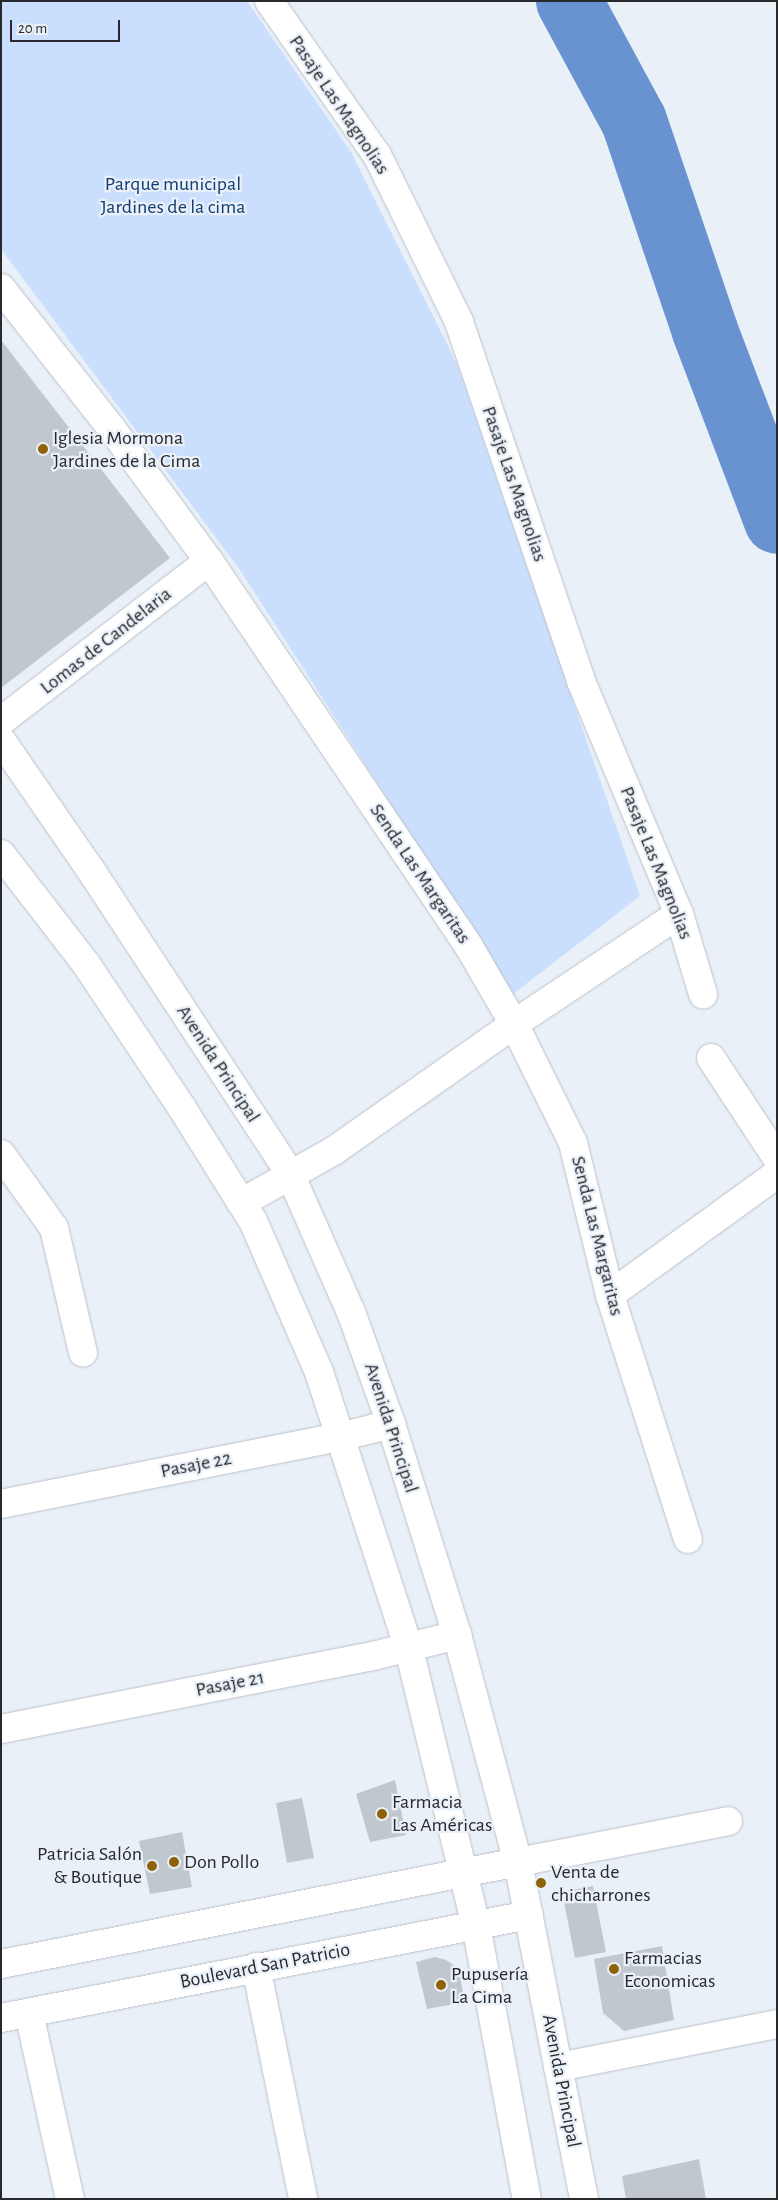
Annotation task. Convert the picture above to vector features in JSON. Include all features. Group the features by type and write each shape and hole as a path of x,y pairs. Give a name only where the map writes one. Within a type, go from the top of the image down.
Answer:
{"street":[{"name":"Pasaje Las Magnolias","path":"270,1 377,155 459,322 581,681 679,914 703,994"},
{"name":"Senda Las Margaritas","path":"1,288 112,429 209,561 468,945 514,1024 573,1143 610,1295 688,1538"},
{"name":"Lomas de Candelaria","path":"1,721 209,561"},
{"name":"Avenida Principal","path":"1,740 92,872 290,1174 351,1312 391,1424 457,1635 518,1862 584,2199"},
{"path":"1,854 86,964 182,1108 253,1221 319,1372 409,1649 476,1925 527,2199"},
{"path":"241,1203 335,1150 514,1024 679,914"},
{"path":"711,1058 777,1158"},
{"path":"1,1154 54,1228 83,1353"},
{"path":"610,1295 777,1174"},
{"name":"Pasaje 22","path":"1,1504 340,1437 391,1424"},
{"name":"Pasaje 21","path":"1,1729 409,1649 457,1635"},
{"path":"1,1964 728,1821"},
{"name":"Boulevard San Patricio","path":"1,2018 529,1915"},
{"path":"256,1967 303,2199"},
{"path":"29,2013 70,2199"},
{"path":"558,2067 777,2024"}],"green space":[{"name":"Parque municipal Jardines de la cima","path":"1,1 247,1 351,152 457,364 640,896 513,994 240,570 1,249"}],"building":[{"name":"Iglesia Mormona Jardines de la Cima","path":"1,340 170,558 1,688"},
{"name":"Farmacia Las Américas","path":"395,1780 406,1835 370,1842 356,1794"},
{"path":"302,1798 314,1858 287,1863 276,1803"},
{"name":"Don Pollo","path":"182,1832 192,1887 150,1894 139,1841"},
{"path":"593,1886 606,1952 575,1958 562,1892"},
{"path":"662,1946 674,2020 624,2031 603,2013 594,1959"},
{"name":"Pupusería La Cima","path":"435,1957 446,1960 458,1968 465,2002 427,2009 416,1962"},
{"path":"699,2159 706,2199 626,2199 622,2176"}],"waterway":[{"path":"569,1 634,121 705,331 777,521"}],"place":[{"name":"Iglesia Mormona Jardines de la Cima","path":"43,449"},
{"name":"Farmacia Las Américas","path":"382,1814"},
{"name":"Don Pollo","path":"174,1862"},
{"name":"Patricia Salón & Boutique","path":"152,1866"},
{"name":"Venta de chicharrones","path":"541,1883"},
{"name":"Farmacias Economicas","path":"614,1969"},
{"name":"Pupusería La Cima","path":"441,1985"}]}
